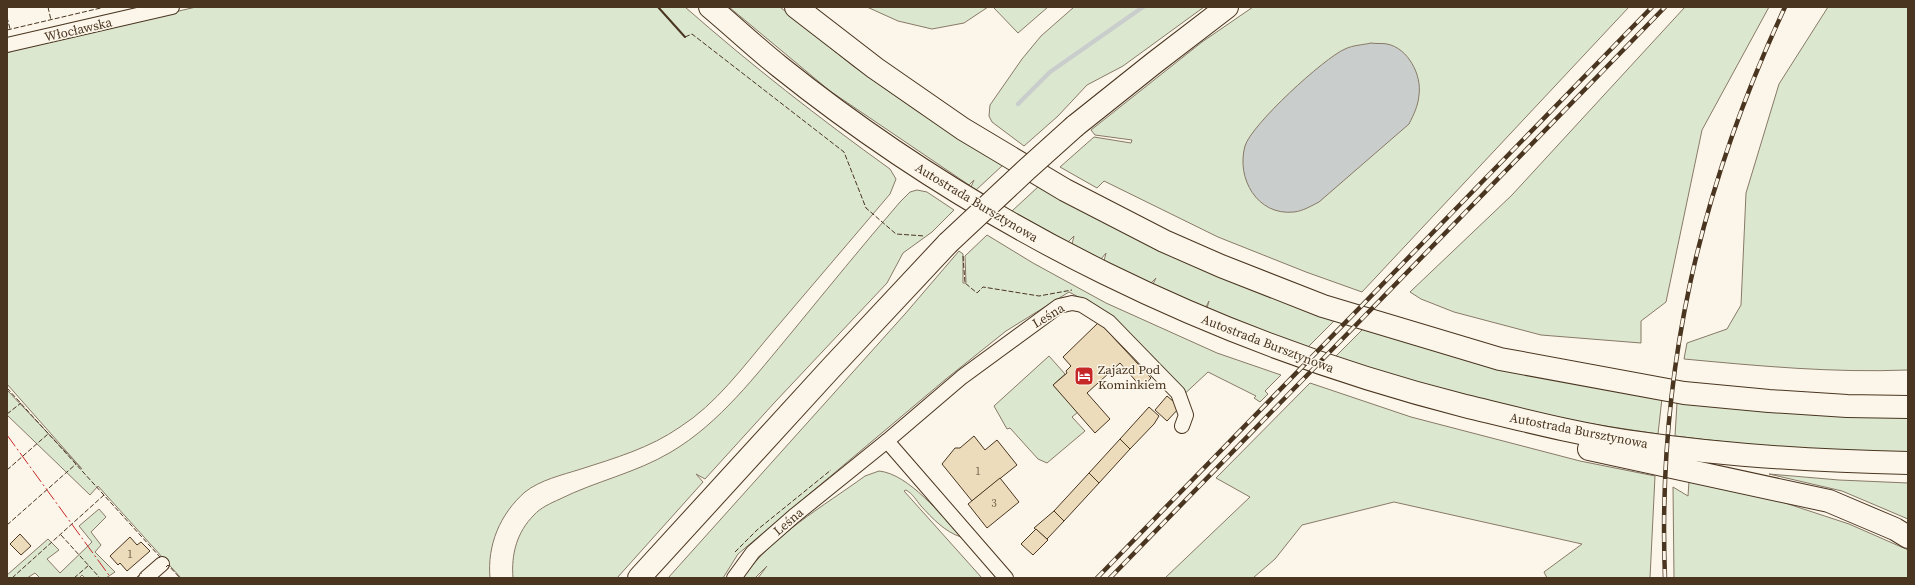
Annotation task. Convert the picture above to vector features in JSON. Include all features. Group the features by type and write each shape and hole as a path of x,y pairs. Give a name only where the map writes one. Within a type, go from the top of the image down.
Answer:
{"main road":[{"name":"Autostrada Bursztynowa","path":"710,7 780,67 904,157 1010,223 1090,266 1196,316 1292,354 1349,374 1504,416 1570,431 1637,443 1737,455 1843,462 1908,463"},
{"path":"796,7 875,68 963,129 1065,190 1164,241 1220,266 1323,306 1500,359 1684,393 1769,401 1847,406 1908,407"},
{"path":"639,578 831,368 948,243 1075,126 1154,62 1227,7"},
{"path":"1504,416 1566,443 1830,501 1908,536"}],"street":[{"name":"Włocławska","path":"7,45 172,7"},
{"name":"Leśna","path":"734,578 747,559 761,544 887,441 962,376 1059,306 1072,302 1093,311 1109,322 1161,376 1170,383 1178,393 1186,415 1182,426"},
{"path":"887,441 1006,578"},
{"path":"146,578 162,564"}],"green space":[{"path":"196,7 685,7 786,91 890,169 896,179 890,194 739,372 717,396 693,418 669,434 644,447 552,478 537,484 525,492 509,510 497,531 491,554 490,578 181,578 98,486 90,495 7,415 7,390 82,469 7,384 7,53 20,48"},
{"path":"729,7 780,7 853,66 917,111 1003,165 976,190 971,187 974,180 969,185 830,91"},
{"path":"867,7 988,7 964,23 932,29 898,21"},
{"path":"993,7 1048,7 1018,33"},
{"path":"1074,7 1204,7 1123,66 1087,85 1058,116 1024,146 992,122 989,116 990,105 1022,59 1041,36"},
{"path":"1253,7 1629,7 1362,292 1306,272 1218,237 1104,181 1097,188 1060,167 1094,137 1131,143 1132,140 1095,135 1091,130 1202,42"},
{"path":"1685,7 1769,7 1702,130 1666,302 1641,321 1641,343 1541,335 1454,312 1421,299 1410,292 1512,195"},
{"path":"1828,7 1908,7 1908,370 1824,370 1684,359 1687,343 1727,329 1741,305 1746,193 1779,84"},
{"path":"1039,186 1336,319 1307,348 1207,308 1209,301 1205,307 1153,284 1156,278 1151,283 1104,261 1106,253 1101,259 1072,244 1074,236 1068,242 1012,211"},
{"path":"917,190 927,192 954,210 932,232 903,253 887,283 705,479 696,474 703,482 617,578 513,578 513,560 516,544 523,529 536,512 549,504 574,493 644,466 658,459 689,440 706,427 751,381 900,202 910,192"},
{"path":"987,235 1033,263 1106,303 1217,353 1281,375 1265,391 1268,394 1260,402 1254,398 1256,396 1208,372 1178,400 1098,317 1101,309 1069,292 1006,331 946,379 738,554 723,578 668,578 905,314 959,251 963,254 963,283 966,283 965,256"},
{"path":"1363,329 1446,354 1662,398 1658,434 1586,423 1468,398 1333,359"},
{"path":"1049,356 1065,374 1053,385 1078,412 1072,417 1085,431 1047,463 1038,459 1010,428 1007,429 994,406"},
{"path":"1310,383 1411,417 1580,461 1655,476 1650,578 1547,578 1544,572 1582,544 1394,502 1302,525 1275,559 1253,578 1165,578 1250,497 1216,478"},
{"path":"1677,403 1908,417 1908,453 1792,448 1675,436"},
{"path":"879,471 890,474 902,480 924,497 935,508 961,537 955,535 939,524 925,511 911,493 906,490 904,491 982,578 758,578 767,566 755,578 743,578 769,548 800,522 865,476"},
{"path":"1769,474 1839,480 1908,483 1908,519 1842,491"},
{"path":"1689,481 1773,499 1849,524 1906,549 1908,550 1908,578 1674,578 1673,487 1688,496"},
{"path":"99,509 106,517 91,532 101,545 95,552 115,572 106,578 85,578 82,575 79,578 40,578 35,573 27,578 7,578 7,575 48,539 59,550 47,559 60,573 92,542 79,526"}],"shaded area":[{"path":"1371,43 1385,44 1395,47 1407,57 1416,71 1419,95 1417,106 1409,124 1319,202 1294,212 1281,212 1269,208 1252,192 1247,182 1243,158 1245,146 1250,136 1260,123 1289,93 1321,65 1345,49"}],"building":[{"name":"Zajazd Pod Kominkiem","path":"1099,322 1151,378 1142,388 1120,363 1087,393 1110,419 1095,433 1053,385 1067,373 1066,371 1071,366 1063,357"},
{"path":"1167,396 1180,407 1167,421 1155,410"},
{"path":"1149,407 1159,416 1154,424 1130,449 1120,439"},
{"path":"974,436 985,450 997,440 1017,465 972,501 942,464 955,448 960,448"},
{"path":"1120,439 1130,449 1099,483 1089,473"},
{"path":"1089,473 1099,483 1064,521 1054,511"},
{"path":"1000,478 1019,502 987,528 968,504"},
{"path":"1054,511 1064,521 1047,539 1034,528"},
{"path":"1036,529 1048,540 1033,555 1021,544"},
{"path":"20,534 31,546 21,555 10,544"},
{"path":"130,537 137,545 141,542 150,551 127,571 120,563 118,565 110,556"}],"waterway":[{"path":"1018,104 1050,72 1143,7"}],"railway":[{"path":"1097,578 1652,7"},
{"path":"1110,578 1665,7"},
{"path":"1665,578 1664,502 1668,429 1677,356 1690,285 1707,215 1729,145 1755,76 1785,7"}],"fence":[{"path":"48,7 51,20"},
{"path":"7,30 105,7"},
{"path":"7,17 10,29"},
{"path":"685,37 692,34 844,152 866,208 896,234 925,236"},
{"path":"963,256 965,283 977,293 983,287 1039,296 1072,290"},
{"path":"7,388 160,557 157,559"},
{"path":"7,414 21,403"},
{"path":"7,470 48,434"},
{"path":"7,525 76,464"},
{"path":"735,552 757,530 831,470"},
{"path":"12,578 104,495"},
{"path":"61,535 100,578"},
{"path":"74,578 89,565"},
{"path":"166,567 168,565 180,578"},
{"path":"136,578 142,573"}],"wall":[{"path":"658,7 685,37"}],"power":[{"path":"7,435 111,578"}],"place":[{"name":"Zajazd Pod Kominkiem","path":"1084,376"}]}
